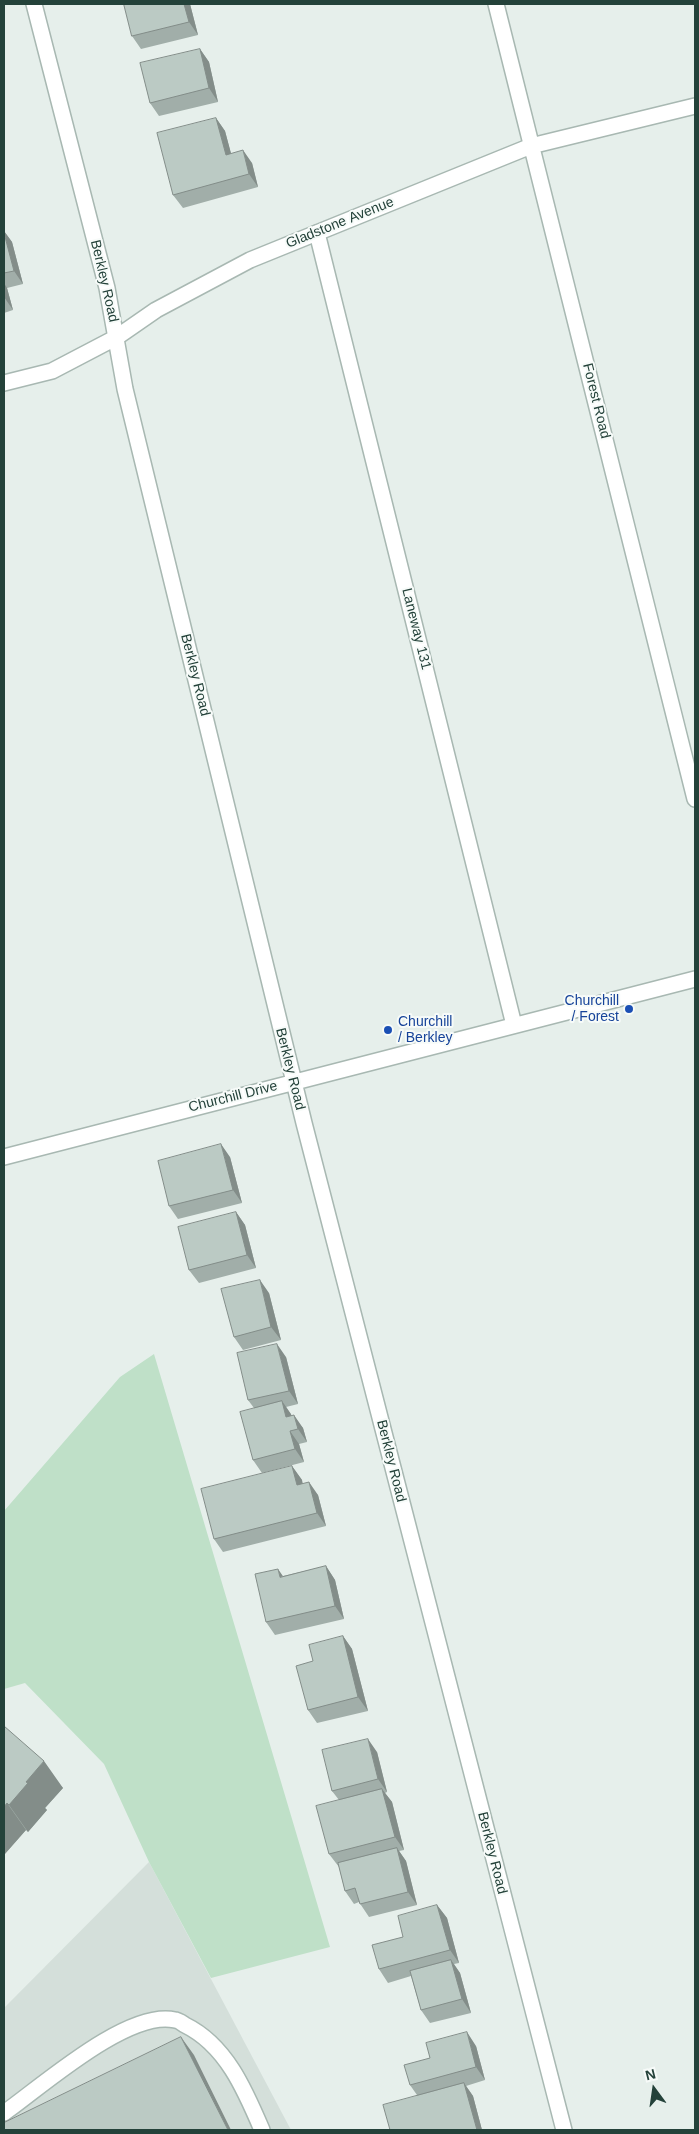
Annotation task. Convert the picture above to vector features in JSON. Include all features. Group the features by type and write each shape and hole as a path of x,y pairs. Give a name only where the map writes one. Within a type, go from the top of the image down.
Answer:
{"street":[{"name":"Berkley Road","path":"34,4 107,288 125,389 293,1081 564,2130"},
{"name":"Forest Road","path":"496,4 695,799"},
{"name":"Gladstone Avenue","path":"4,383 52,370 116,337 156,310 250,260 531,146 695,106"},
{"name":"Laneway 131","path":"317,233 514,1025"},
{"name":"Churchill Drive","path":"4,1157 293,1081 695,979"},
{"path":"4,2113 54,2075 124,2030 157,2020 175,2020 198,2031 226,2058 253,2108 262,2130"}],"shaded area":[{"path":"149,1862 291,2130 4,2130 4,2008"}],"green space":[{"path":"154,1354 330,1947 211,1978 149,1862 104,1764 25,1683 4,1689 4,1511 120,1377"}],"building":[{"path":"124,4 184,4 189,22 132,36"},
{"path":"200,49 209,88 150,103 140,63"},
{"path":"216,118 226,155 243,150 249,174 173,195 157,133"},
{"path":"4,233 14,271 4,273"},
{"path":"221,1144 233,1190 169,1206 158,1161"},
{"path":"236,1212 247,1255 189,1270 178,1227"},
{"path":"260,1280 271,1327 234,1337 221,1289"},
{"path":"277,1344 289,1391 248,1400 237,1353"},
{"path":"282,1401 286,1417 294,1415 298,1429 290,1431 295,1449 253,1460 240,1412"},
{"path":"292,1466 297,1485 309,1482 317,1513 214,1539 201,1489"},
{"path":"326,1566 335,1606 266,1622 255,1574 278,1569 280,1577"},
{"path":"343,1636 358,1697 308,1710 296,1666 313,1661 309,1645"},
{"path":"4,1726 44,1761 9,1805 7,1803 4,1807"},
{"path":"368,1739 378,1779 332,1791 322,1750"},
{"path":"382,1789 395,1837 329,1854 316,1806"},
{"path":"397,1848 408,1892 360,1904 355,1888 345,1891 338,1863"},
{"path":"437,1905 450,1950 379,1969 372,1945 403,1937 398,1916"},
{"path":"451,1960 462,1999 421,2010 410,1971"},
{"path":"467,2032 476,2067 410,2085 404,2065 430,2058 426,2043"},
{"path":"181,2037 228,2130 4,2130 4,2123"},
{"path":"464,2083 477,2130 390,2130 383,2105"}],"place":[{"name":"Churchill / Forest","path":"629,1009"},
{"name":"Churchill / Berkley","path":"388,1030"}]}
